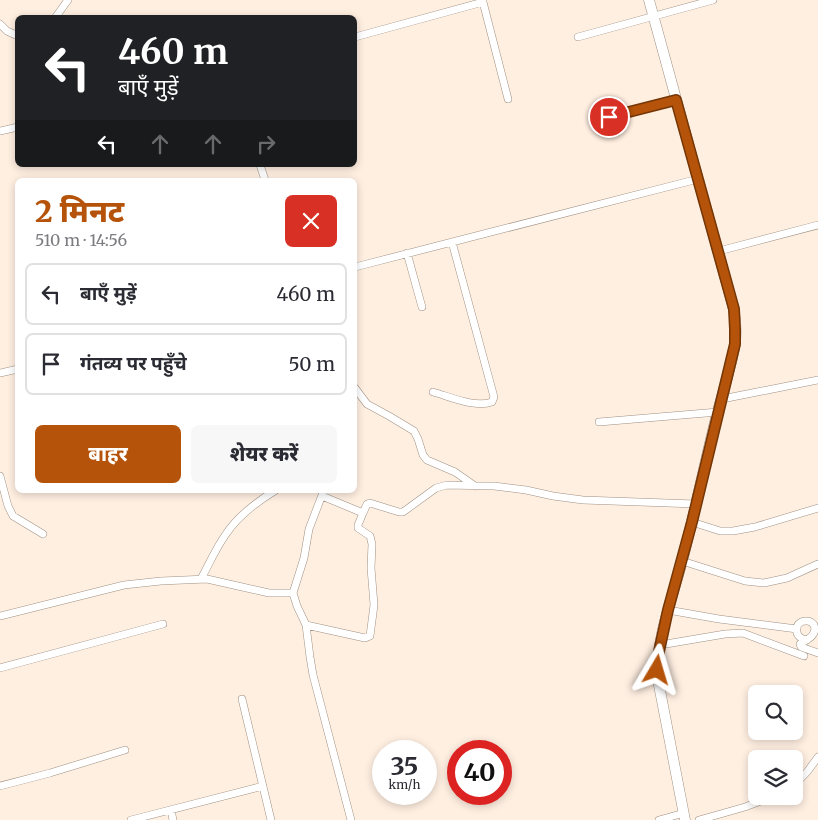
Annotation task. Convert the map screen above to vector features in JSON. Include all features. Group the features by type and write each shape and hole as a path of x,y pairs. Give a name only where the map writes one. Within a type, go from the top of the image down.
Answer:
{"street":[{"path":"57,15 68,0"},
{"path":"650,0 734,309 735,329 735,344 692,522 668,610 657,662 658,680 684,817 659,820"},
{"path":"578,37 713,0"},
{"path":"357,36 483,1 508,99"},
{"path":"0,24 15,34"},
{"path":"609,117 676,100"},
{"path":"0,131 15,128"},
{"path":"357,266 698,179"},
{"path":"718,251 818,225"},
{"path":"433,392 466,402 481,404 492,402 494,397 452,242"},
{"path":"407,253 422,308"},
{"path":"0,373 15,370"},
{"path":"722,399 818,380"},
{"path":"357,391 370,406 414,431 427,460 455,472 475,486"},
{"path":"599,422 718,412"},
{"path":"0,476 8,506 13,516 43,534"},
{"path":"306,624 365,638 370,636 374,605 371,568 372,544 370,536 358,528 358,525 367,504 370,503 403,512 439,487 447,485 494,486 583,500 696,504"},
{"path":"201,579 225,534 232,525 257,502 271,493"},
{"path":"352,820 313,675 306,624 296,606 293,593 304,558 309,529 323,493 363,513"},
{"path":"692,522 720,531 732,532 818,508"},
{"path":"682,561 744,581 764,583 787,578 818,564"},
{"path":"0,616 124,585 201,579 213,580 269,594 293,593"},
{"path":"668,610 797,629"},
{"path":"807,640 799,637 796,632 798,626 803,621 812,623 816,628 816,632 813,637 800,644 801,647 818,652"},
{"path":"0,668 163,624"},
{"path":"660,645 743,632 804,656"},
{"path":"242,699 271,820"},
{"path":"0,786 125,750"},
{"path":"803,776 818,757"},
{"path":"132,820 263,786"},
{"path":"699,820 750,805"},
{"path":"171,810 173,820"}],"route":[{"path":"609,117 676,100 734,309 735,344 692,522 668,610 658,656 657,670"}]}
